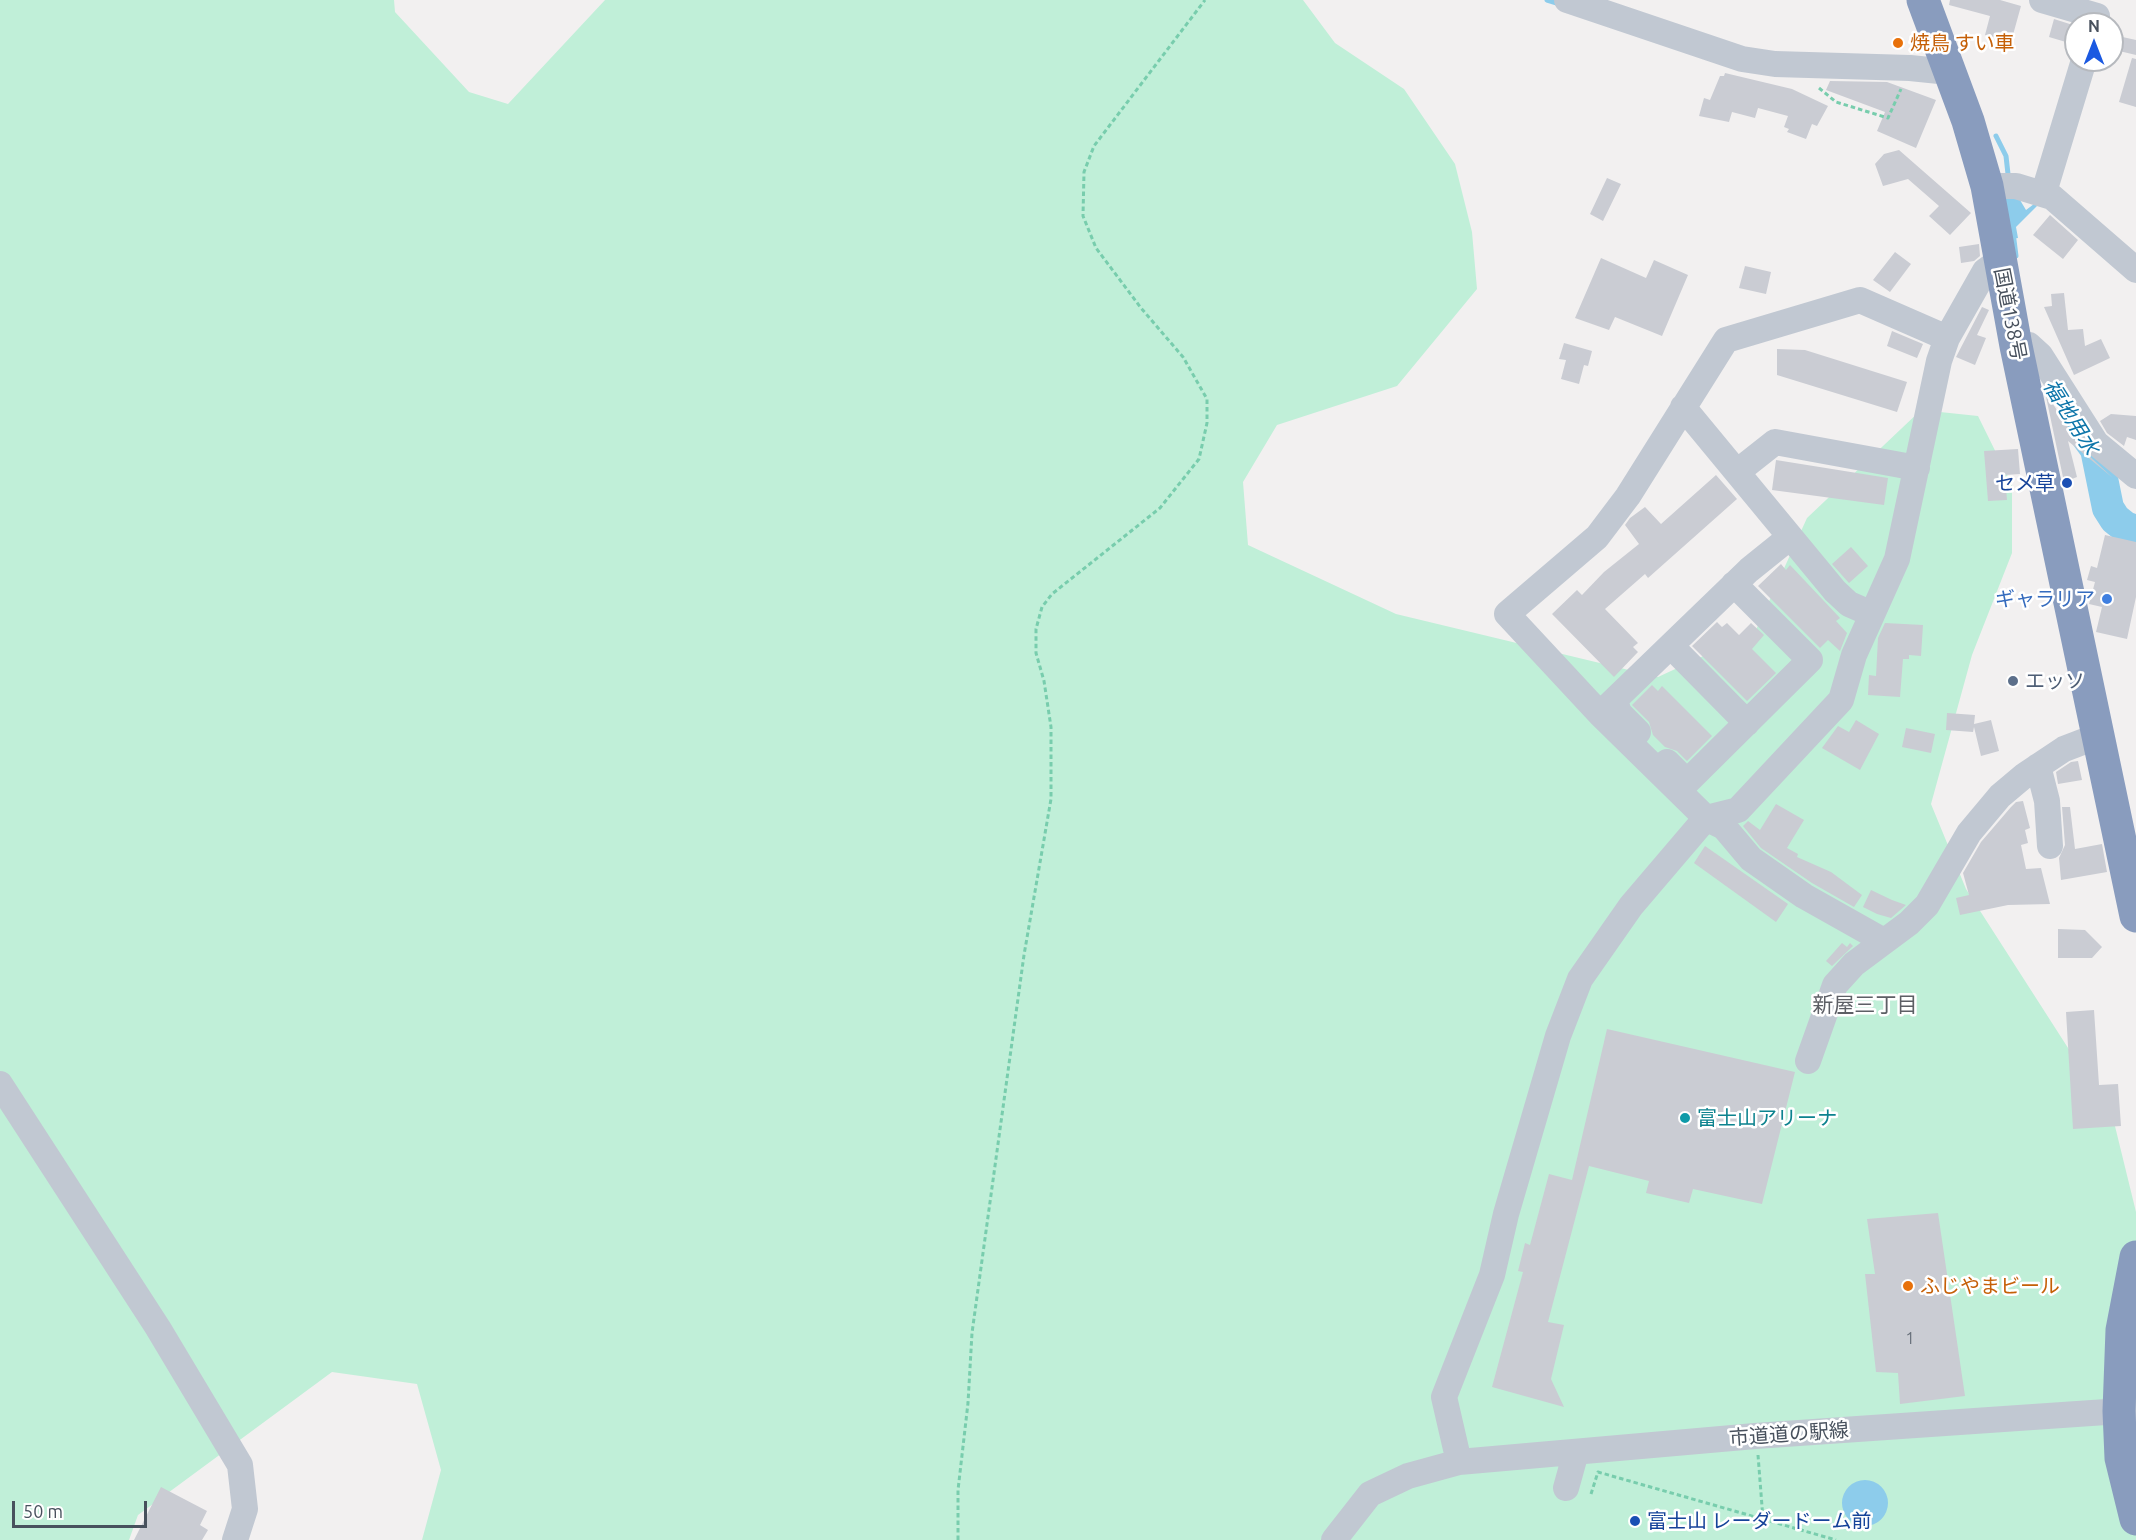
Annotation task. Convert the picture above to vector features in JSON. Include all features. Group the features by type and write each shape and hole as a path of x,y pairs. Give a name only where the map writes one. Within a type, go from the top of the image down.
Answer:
{"highway":[{"name":"国道138号","path":"1923,0 1968,121 1987,186 2016,346 2136,916"},
{"path":"2136,1257 2122,1330 2128,1410 2121,1458 2136,1519"}],"street":[{"path":"1567,0 1742,58 1775,64 1910,68 1949,72"},
{"path":"2042,0 2094,12"},
{"path":"2044,192 2080,72"},
{"path":"1987,186 2016,186 2044,192 2136,270"},
{"path":"1459,1462 1444,1396 1492,1275 1506,1214 1558,1035 1580,980 1603,944 1670,857 1706,818 1738,810 1841,700 1854,655 1897,558 1939,362 1947,338 1985,272 2000,260"},
{"path":"1884,941 1804,896 1751,859 1724,827 1706,818 1608,707 1508,614 1597,537 1628,496 1726,340 1860,300 1947,338"},
{"path":"2016,346 2030,345 2040,355 2096,443 2136,476"},
{"path":"1683,407 1835,591 1849,604 1872,614"},
{"path":"1737,472 1775,442 1917,468"},
{"path":"1608,707 1734,584 1790,537"},
{"path":"1608,707 1619,713 1687,782 1810,660 1734,584"},
{"path":"1671,646 1747,723"},
{"path":"1808,1061 1835,985 1854,964 1910,923 1927,905 1969,833 2000,796 2064,749 2098,736"},
{"path":"2038,766 2047,801 2050,846"},
{"path":"0,1084 158,1328 240,1465 245,1509 235,1540"},
{"name":"市道道の駅線","path":"1334,1540 1370,1494 1408,1476 1459,1462 2128,1410"},
{"path":"1566,1488 1576,1452"}],"path":[{"path":"958,1540 958,1490 968,1403 972,1333 1024,955 1051,799 1051,727 1044,681 1035,653 1035,629 1042,607 1052,594 1160,508 1199,459 1207,423 1207,399 1183,357 1141,308 1096,248 1083,216 1084,172 1094,146 1205,0"},
{"path":"1816,86 1836,102 1888,118 1910,68"},
{"path":"1591,1494 1598,1472 1836,1540"},
{"path":"1761,1482 1763,1519"}],"green space":[{"path":"0,0 394,0 395,12 469,92 508,104 605,0 1303,0 1335,43 1404,89 1455,164 1472,232 1477,289 1397,386 1277,425 1243,482 1248,545 1396,614 1658,677 1755,632 1807,518 1921,410 1978,416 2012,485 2012,553 1972,655 1931,804 1966,889 2113,1118 2136,1212 2136,1540 422,1540 441,1470 417,1384 332,1372 138,1515 129,1540 0,1540"}],"water":[{"path":"2010,195 2017,195 2026,210 2038,201 2041,202 2016,227 2018,238 2009,239 2005,199"},
{"path":"1870,1480 1882,1486 1887,1494 1887,1512 1882,1520 1874,1525 1860,1526 1852,1523 1845,1516 1842,1498 1845,1490 1852,1483"}],"building":[{"path":"1950,0 2000,0 2021,6 2011,42 1985,35 1990,16 1949,5"},
{"path":"2054,19 2064,22 2064,41 2049,37"},
{"path":"2124,37 2136,40 2136,55 2124,52"},
{"path":"2132,58 2136,59 2136,107 2119,102"},
{"path":"1725,73 1792,89 1828,106 1817,126 1812,124 1806,139 1787,132 1789,129 1784,127 1788,116 1758,108 1755,118 1732,112 1729,122 1699,116 1704,98 1710,100 1720,76 1724,76"},
{"path":"1830,81 1887,82 1936,100 1916,148 1877,131 1885,112 1826,90"},
{"path":"1899,150 1971,213 1950,235 1929,216 1939,206 1908,179 1883,186 1875,164 1884,154"},
{"path":"1607,178 1621,184 1603,221 1590,214"},
{"path":"2050,215 2078,240 2063,259 2033,235"},
{"path":"1979,244 1980,256 1974,261 1961,263 1959,247"},
{"path":"1895,252 1911,264 1890,292 1873,280"},
{"path":"1601,258 1646,278 1654,260 1688,275 1662,336 1615,317 1609,330 1575,318"},
{"path":"1745,266 1771,272 1766,294 1739,288"},
{"path":"2064,293 2068,330 2083,329 2085,346 2101,339 2110,358 2074,375 2044,307 2052,306 2051,294"},
{"path":"1982,307 1989,310 1977,335 1986,338 1975,365 1956,357"},
{"path":"1892,331 1923,344 1917,358 1887,346"},
{"path":"1564,343 1592,351 1588,366 1584,365 1579,384 1561,379 1566,360 1559,359"},
{"path":"1777,349 1805,350 1907,382 1897,412 1777,375"},
{"path":"2045,392 2084,451 2113,478 2068,441 2077,477 2064,482"},
{"path":"2111,414 2136,416 2136,440 2127,437 2124,446 2107,433 2100,421"},
{"path":"2018,449 2020,474 2005,475 2007,500 1988,501 1984,451"},
{"path":"1776,460 1888,478 1884,505 1772,490"},
{"path":"1716,475 1737,499 1648,578 1645,574 1605,609 1638,643 1633,647 1638,652 1614,677 1552,614 1577,590 1582,595 1604,572 1639,544 1625,525 1630,518 1645,507 1661,524"},
{"path":"2105,535 2136,542 2136,597 2127,639 2096,632 2102,607 2089,604 2095,582 2087,580 2091,566 2097,568"},
{"path":"1851,547 1868,566 1849,583 1832,564"},
{"path":"1781,564 1786,570 1790,565 1840,618 1836,621 1847,633 1840,651 1828,640 1820,648 1758,586"},
{"path":"1717,622 1722,627 1727,623 1739,635 1751,623 1764,635 1752,649 1776,673 1747,701 1692,646"},
{"path":"1885,623 1923,625 1921,656 1909,655 1909,659 1903,659 1900,697 1868,695 1869,675 1876,676 1878,638"},
{"path":"1652,685 1658,691 1662,686 1712,736 1687,761 1677,751 1665,747 1653,735 1649,722 1632,705"},
{"path":"1947,713 1975,715 1974,724 1991,720 1999,751 1981,756 1974,727 1973,732 1946,730"},
{"path":"1856,720 1879,734 1860,770 1822,748 1838,726 1849,732"},
{"path":"1906,728 1935,734 1931,753 1902,747"},
{"path":"2078,761 2082,780 2058,784 2056,772 2071,762"},
{"path":"2023,801 2030,828 2025,830 2028,843 2021,845 2026,869 2041,868 2050,904 2008,905 1960,915 1956,898 1969,895 1963,873 1981,842 2016,802"},
{"path":"1776,804 1804,820 1787,848 1798,854 1797,857 1831,872 1862,895 1854,907 1812,883 1761,848 1743,826 1748,821 1760,830"},
{"path":"2062,807 2070,807 2075,849 2102,844 2107,872 2061,880 2059,858 2065,845"},
{"path":"1705,846 1788,904 1776,922 1694,863"},
{"path":"1871,890 1906,905 1891,918 1877,914 1863,907"},
{"path":"2058,929 2085,930 2102,947 2092,958 2058,958"},
{"path":"1842,943 1847,947 1850,943 1853,946 1832,966 1826,961"},
{"path":"2094,1010 2099,1085 2118,1084 2121,1126 2073,1129 2066,1012"},
{"name":"富士山アリーナ","path":"1607,1029 1795,1072 1762,1204 1693,1189 1689,1203 1646,1193 1649,1181 1589,1166 1548,1322 1564,1325 1551,1379 1564,1407 1492,1387 1523,1272 1518,1271 1525,1243 1530,1245 1549,1174 1572,1180"},
{"path":"1938,1213 1965,1396 1900,1404 1898,1373 1876,1372 1865,1274 1875,1274 1867,1219"},
{"path":"161,1487 207,1511 200,1525 208,1530 202,1540 134,1540"}],"waterway":[{"path":"1547,0 1560,4"},
{"path":"1996,136 2006,156 2008,174"},
{"path":"2013,232 2016,256"},
{"name":"福地用水","path":"2080,427 2096,449 2108,508 2115,519 2125,527 2136,531"}],"place":[{"name":"焼鳥 すい車","path":"1898,43"},
{"name":"セメ草","path":"2067,483"},
{"name":"ギャラリア","path":"2107,599"},
{"name":"エッソ","path":"2013,681"},
{"name":"富士山アリーナ","path":"1685,1118"},
{"name":"ふじやまビール","path":"1908,1286"},
{"name":"富士山 レーダードーム前","path":"1635,1521"}],"district":[{"name":"新屋三丁目","path":"1865,1005"}]}
